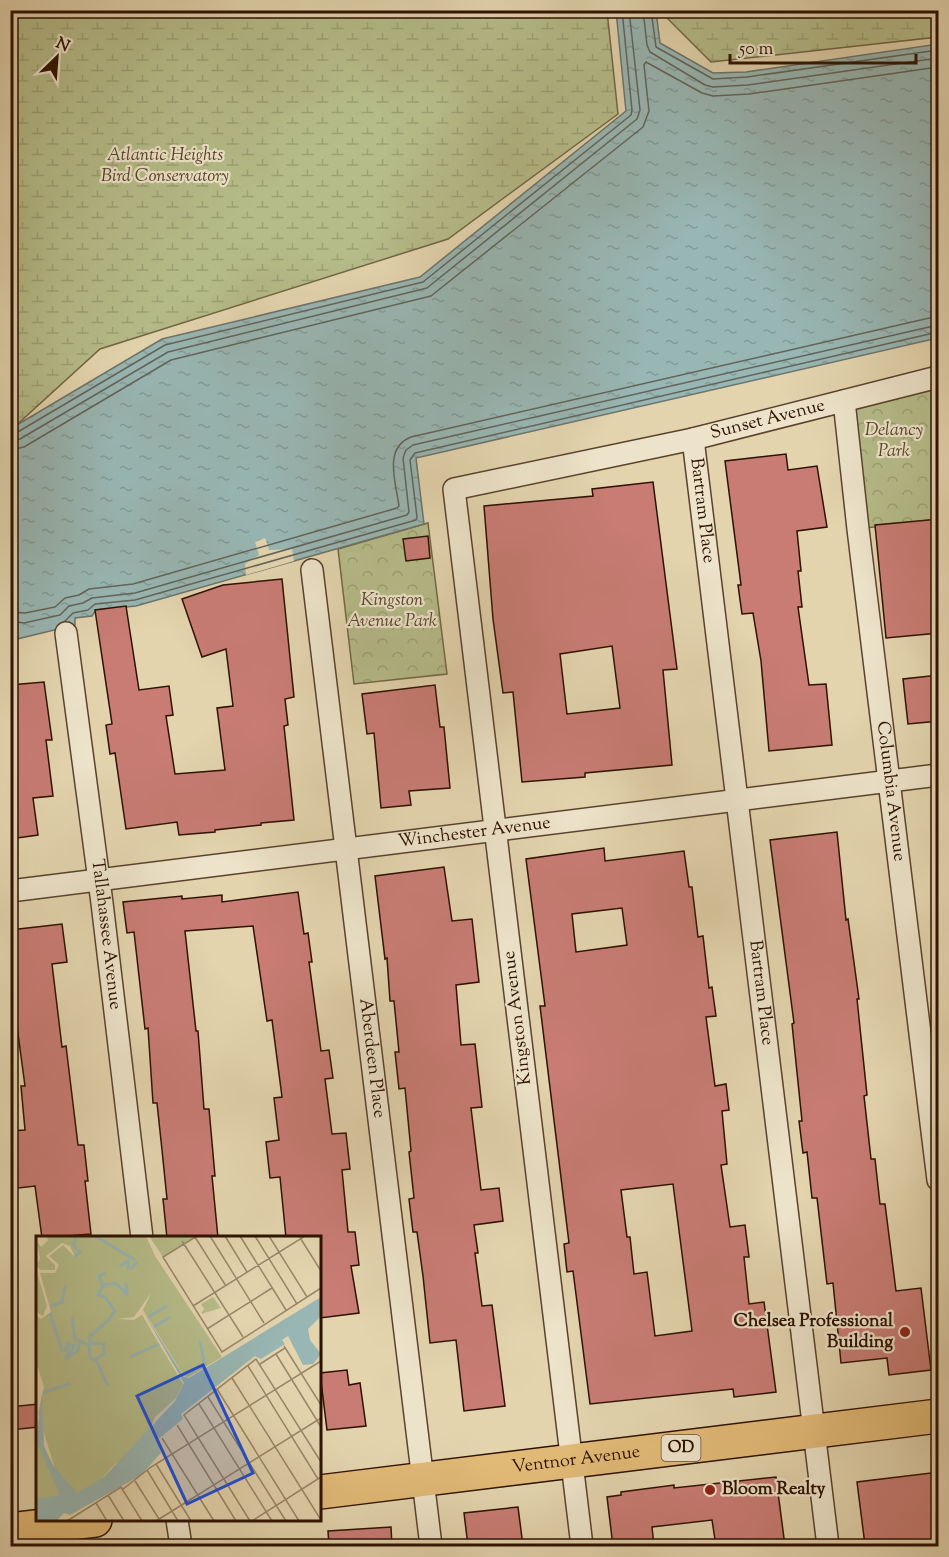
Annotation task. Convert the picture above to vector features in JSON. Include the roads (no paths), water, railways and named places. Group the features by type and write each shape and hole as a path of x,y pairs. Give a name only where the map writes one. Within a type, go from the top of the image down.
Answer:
{"main road":[{"name":"Ventnor Avenue","path":"321,1492 939,1416"},
{"path":"10,1530 86,1521"}],"street":[{"name":"Sunset Avenue","path":"454,489 693,439 939,377"},
{"name":"Columbia Avenue","path":"844,401 939,1180"},
{"name":"Bartram Place","path":"693,439 828,1546"},
{"name":"Kingston Avenue","path":"454,489 582,1546"},
{"name":"Aberdeen Place","path":"312,570 431,1546"},
{"name":"Tallahassee Avenue","path":"66,633 99,880 142,1236"},
{"name":"Winchester Avenue","path":"10,891 939,775"},
{"path":"177,1521 181,1546"}],"water":[{"path":"616,11 656,11 660,43 713,73 746,72 938,44 938,338 416,458 424,524 136,606 96,610 92,616 75,618 75,625 17,639 15,634 10,634 10,429 162,339 420,277 626,111"}],"place":[{"name":"Chelsea Professional Building","path":"905,1332"},
{"name":"Bloom Realty","path":"710,1490"}],"park label":[{"name":"Atlantic Heights Bird Conservatory","path":"165,166"},
{"name":"Delancy Park","path":"894,441"},
{"name":"Kingston Avenue Park","path":"392,611"}]}
